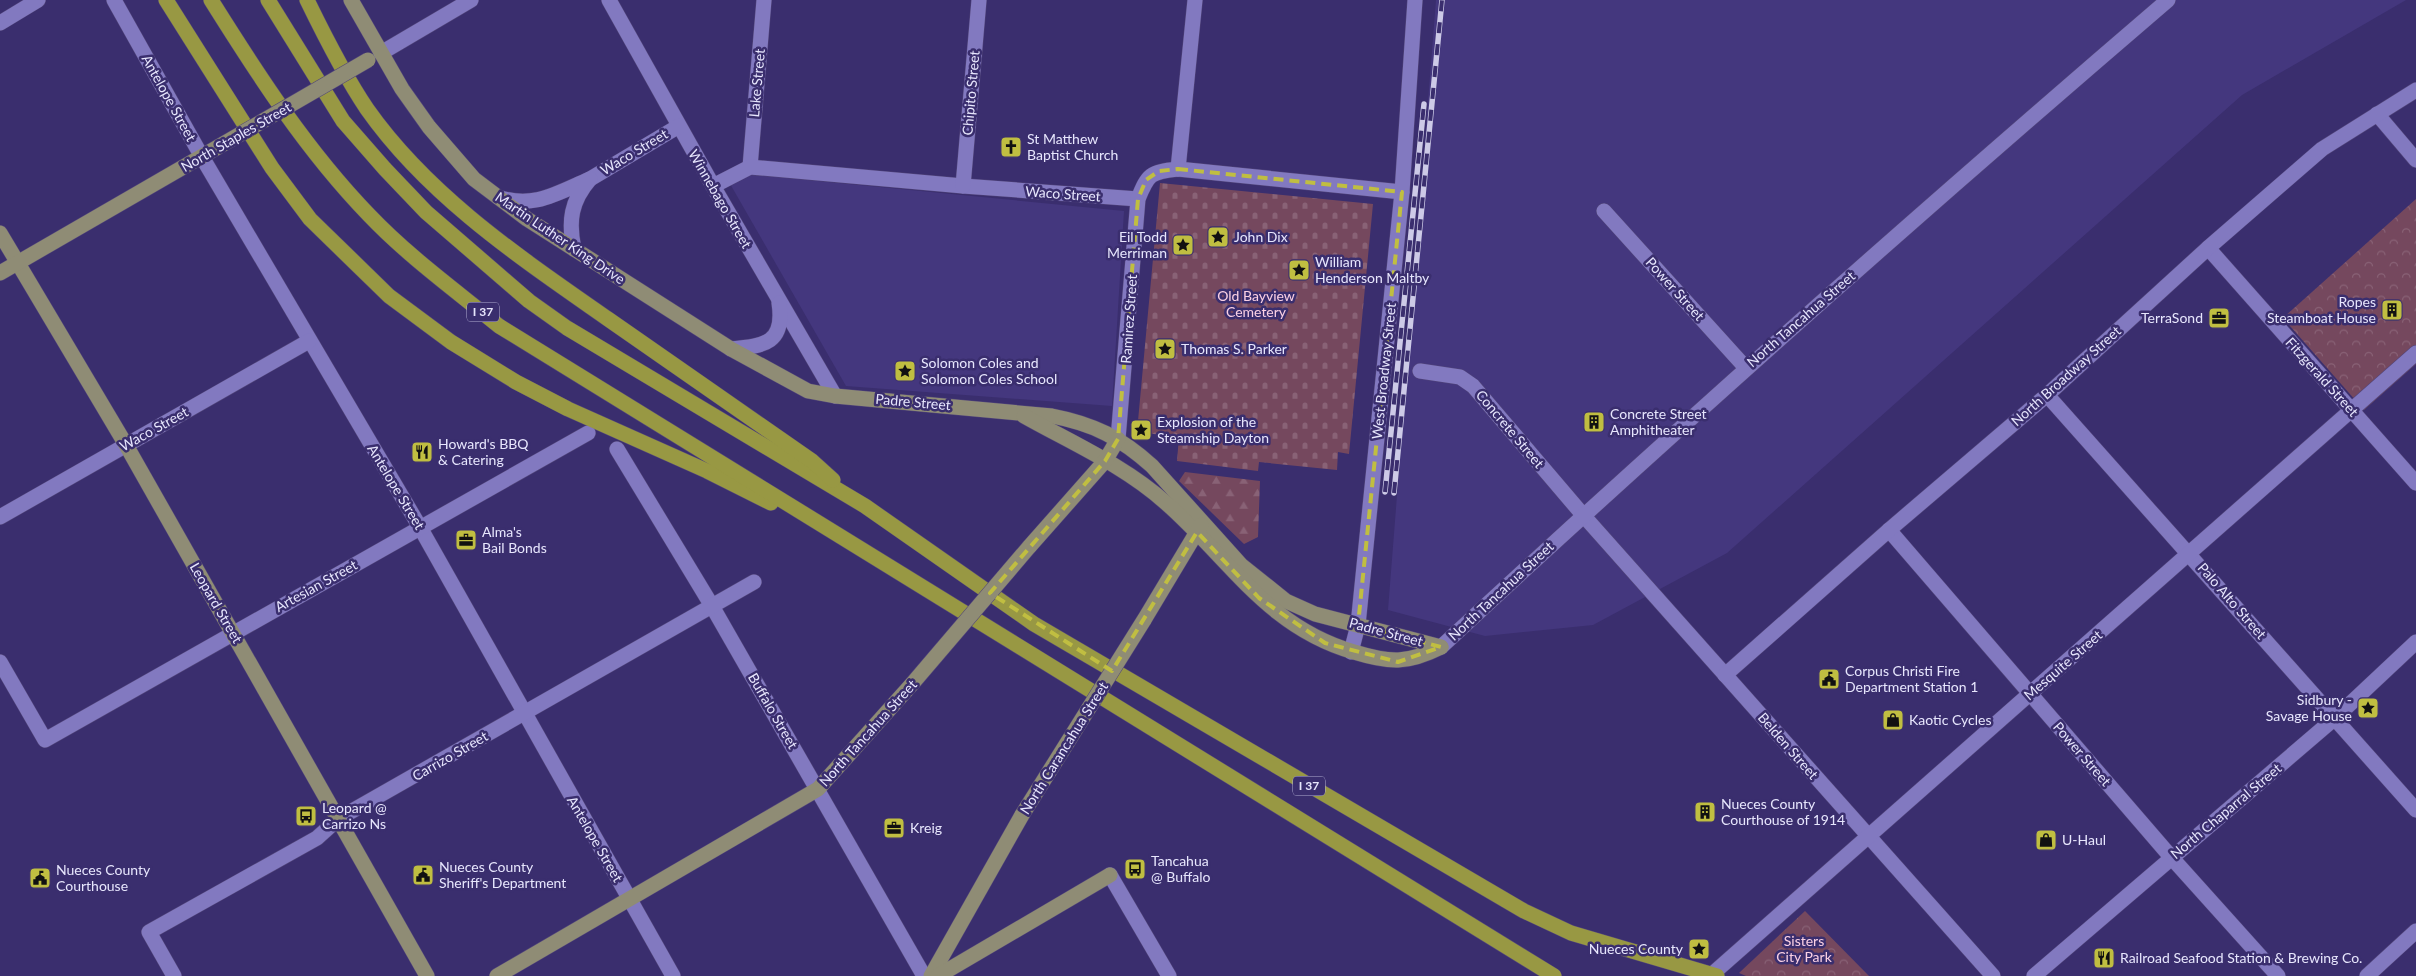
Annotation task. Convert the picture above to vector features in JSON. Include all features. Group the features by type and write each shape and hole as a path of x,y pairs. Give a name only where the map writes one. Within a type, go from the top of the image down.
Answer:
{"highway":[{"path":"166,0 272,168 310,219 389,296 451,342 516,382 568,409 707,471 861,549"},
{"name":"I 37","path":"211,0 258,74 324,164 369,215 421,262 499,326 1554,976"},
{"name":"I 37","path":"268,0 343,121 426,212 529,301 567,328 865,506 1034,624 1524,911 1571,933 1713,975"},
{"path":"305,0 326,40 367,109 399,149 461,210 519,257 812,461 865,506"}],"main road":[{"name":"Martin Luther King Drive","path":"351,0 375,56 402,89 429,127 474,179 527,219 574,249 731,348 808,391"},
{"name":"North Staples Street","path":"0,273 375,56"},
{"name":"Leopard Street","path":"0,233 126,445 427,976"},
{"name":"Padre Street","path":"808,391 835,396 1018,413 1078,421 1102,430 1152,466 1237,577 1273,609 1304,632 1325,643 1351,652 1380,660 1398,662 1424,655 1441,647"},
{"name":"Padre Street","path":"1018,413 1143,484 1200,527 1241,565 1286,601 1315,614 1441,647"},
{"name":"North Tancahua Street","path":"497,976 818,789 912,684 1105,461 1118,440"},
{"name":"North Carancahua Street","path":"931,976 1022,815 1200,527"},
{"path":"938,976 1110,875"}],"street":[{"path":"0,23 38,0"},
{"name":"Antelope Street","path":"114,0 309,342 421,529 673,976"},
{"name":"North Staples Street","path":"375,56 471,0"},
{"name":"Winnebago Street","path":"609,0 713,186 835,396"},
{"name":"Lake Street","path":"750,167 764,0"},
{"name":"Chipito Street","path":"963,186 979,0"},
{"path":"1178,169 1195,0"},
{"name":"West Broadway Street","path":"1351,652 1358,625 1402,192 1415,0"},
{"name":"North Tancahua Street","path":"1441,647 1583,515 1746,368 1989,153 2168,0"},
{"name":"North Broadway Street","path":"1725,675 1889,530 2047,395 2208,248 2322,149 2416,90"},
{"path":"2378,114 2416,160"},
{"name":"Waco Street","path":"498,197 519,202 540,201 590,179 679,126"},
{"path":"713,186 750,167"},
{"name":"Waco Street","path":"750,167 1138,199"},
{"path":"1138,199 1146,180 1159,171 1178,169 1402,192"},
{"name":"Waco Street","path":"574,249 570,224 571,215 577,195 590,179"},
{"name":"Ramirez Street","path":"1118,440 1138,199"},
{"name":"Power Street","path":"1604,211 1746,368"},
{"name":"Fitzgerald Street","path":"2208,248 2416,483"},
{"path":"731,348 766,344 776,335 782,318 778,299"},
{"name":"Waco Street","path":"0,517 309,342"},
{"name":"Mesquite Street","path":"1713,975 2416,353"},
{"name":"Concrete Street","path":"1420,371 1460,377 1473,386 1583,515"},
{"name":"Palo Alto Street","path":"2047,395 2191,554 2416,810"},
{"name":"Artesian Street","path":"0,662 46,740 232,632 421,529 588,433"},
{"name":"Buffalo Street","path":"617,449 712,606 924,976"},
{"name":"Belden Street","path":"1583,515 1993,976"},
{"name":"Power Street","path":"1889,530 2171,857 2278,976"},
{"name":"Carrizo Street","path":"174,976 149,932 317,838 338,820 754,582"},
{"name":"North Chaparral Street","path":"2034,976 2335,718 2416,642"},
{"path":"1110,875 1169,976"},
{"path":"2366,976 2416,931"}],"highlighted area":[{"path":"1178,169 1402,192 1358,625 1441,647 1398,662 1325,643 1259,598 1197,532 1112,671 990,593 1105,461 1118,439 1138,199 1146,180 1159,171"}],"shaded area":[{"path":"1436,0 2406,0 2242,95 1727,553 1593,625 1485,636 1388,610"},
{"path":"746,174 1124,211 1112,406 846,386 729,182"}],"green space":[{"name":"Old Bayview Cemetery","path":"1160,183 1373,204 1349,454 1338,452 1337,470 1259,462 1258,471 1177,461 1179,437 1137,432"},
{"path":"2416,199 2416,364 2364,410 2283,318"},
{"path":"1185,472 1260,481 1258,537 1244,544 1179,481"},
{"name":"Sisters City Park","path":"1805,911 1869,976 1746,976 1739,973"}],"railway":[{"path":"1394,493 1442,0"},
{"path":"1385,492 1424,104"}],"place":[{"name":"St Matthew Baptist Church","path":"1011,147"},
{"name":"John Dix","path":"1218,237"},
{"name":"Eil Todd Merriman","path":"1183,245"},
{"name":"William Henderson Maltby","path":"1299,270"},
{"name":"Ropes Steamboat House","path":"2392,310"},
{"name":"TerraSond","path":"2219,318"},
{"name":"Thomas S. Parker","path":"1165,349"},
{"name":"Solomon Coles and Solomon Coles School","path":"905,371"},
{"name":"Concrete Street Amphitheater","path":"1594,422"},
{"name":"Explosion of the Steamship Dayton","path":"1141,430"},
{"name":"Howard's BBQ & Catering","path":"422,452"},
{"name":"Alma's Bail Bonds","path":"466,540"},
{"name":"Corpus Christi Fire Department Station 1","path":"1829,679"},
{"name":"Sidbury - Savage House","path":"2368,708"},
{"name":"Kaotic Cycles","path":"1893,720"},
{"name":"Nueces County Courthouse of 1914","path":"1705,812"},
{"name":"Leopard @ Carrizo Ns","path":"306,816"},
{"name":"Kreig","path":"894,828"},
{"name":"U-Haul","path":"2046,840"},
{"name":"Tancahua @ Buffalo","path":"1135,869"},
{"name":"Nueces County Sheriff's Department","path":"423,875"},
{"name":"Nueces County Courthouse","path":"40,878"},
{"name":"Nueces County","path":"1699,949"},
{"name":"Railroad Seafood Station & Brewing Co.","path":"2104,958"}]}
